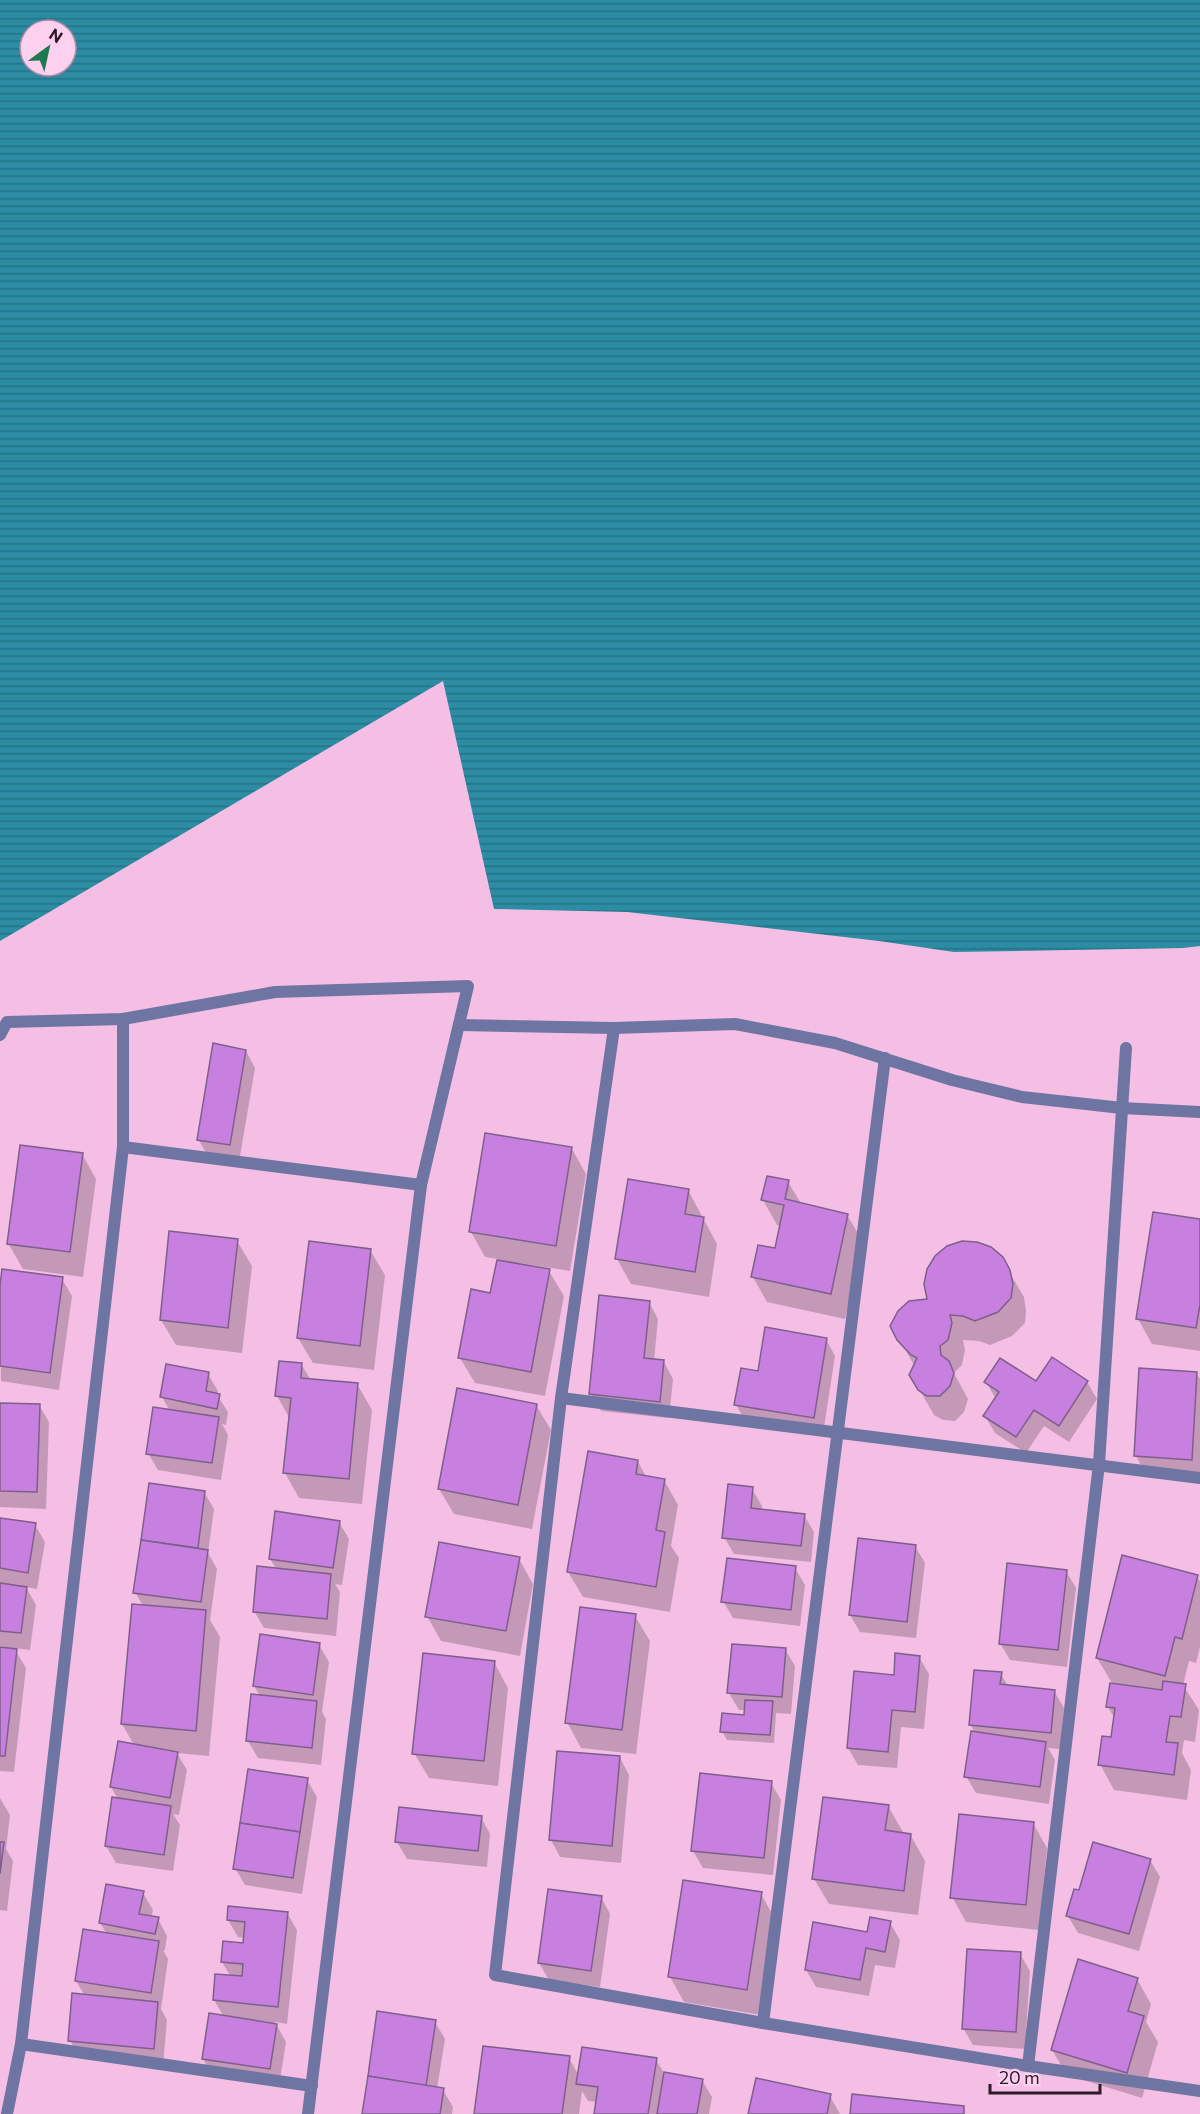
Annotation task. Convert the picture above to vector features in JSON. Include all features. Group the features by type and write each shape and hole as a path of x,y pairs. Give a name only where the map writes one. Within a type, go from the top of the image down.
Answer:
{"street":[{"path":"0,1035 7,1022 123,1019 275,992 468,986 421,1185 308,2114"},
{"path":"7,2114 21,2044 123,1147 123,1019"},
{"path":"459,1024 614,1028 735,1024 835,1042 952,1080 1022,1097 1122,1108 1200,1112"},
{"path":"614,1028 561,1398 495,1974 763,2023 1200,2091"},
{"path":"1028,2066 1099,1464 1126,1048"},
{"path":"763,2023 885,1058"},
{"path":"123,1147 421,1185"},
{"path":"561,1398 1200,1478"},
{"path":"21,2044 312,2086"}],"water":[{"path":"0,0 1200,0 1200,946 954,952 879,941 627,912 494,909 443,681 0,941"}],"building":[{"path":"213,1043 246,1050 230,1145 197,1140"},
{"path":"485,1133 572,1147 556,1246 469,1232"},
{"path":"20,1145 83,1153 70,1252 7,1244"},
{"path":"767,1176 789,1180 785,1199 848,1214 831,1294 751,1277 758,1245 775,1248 784,1205 761,1200"},
{"path":"628,1179 689,1189 685,1214 704,1217 695,1272 615,1259"},
{"path":"1153,1212 1200,1219 1200,1305 1196,1328 1136,1319"},
{"path":"169,1231 238,1239 228,1328 160,1320"},
{"path":"309,1241 371,1249 360,1346 297,1338"},
{"path":"962,1241 977,1242 991,1247 1003,1257 1010,1270 1013,1284 1011,1298 998,1312 975,1321 963,1316 950,1315 952,1323 948,1340 940,1346 941,1355 949,1361 954,1373 950,1386 940,1396 927,1396 918,1390 909,1375 917,1358 897,1340 890,1326 898,1311 909,1301 927,1299 924,1284 927,1269 935,1256 947,1246"},
{"path":"497,1260 550,1269 531,1372 458,1358 471,1289 490,1293"},
{"path":"2,1269 63,1277 50,1373 0,1366"},
{"path":"599,1295 650,1301 644,1358 664,1360 660,1402 589,1394"},
{"path":"765,1327 827,1338 814,1418 734,1405 741,1368 758,1371"},
{"path":"1052,1357 1088,1381 1059,1426 1034,1410 1016,1437 983,1416 999,1392 984,1382 1000,1358 1036,1381"},
{"path":"279,1361 302,1363 301,1378 358,1383 349,1479 283,1473 291,1398 275,1396"},
{"path":"166,1364 209,1372 206,1391 220,1394 217,1409 160,1397"},
{"path":"1139,1368 1197,1372 1192,1460 1134,1456"},
{"path":"457,1388 537,1404 518,1505 438,1489"},
{"path":"0,1403 40,1404 37,1492 0,1491"},
{"path":"153,1407 219,1417 212,1463 146,1454"},
{"path":"588,1451 638,1460 636,1474 665,1479 656,1530 665,1532 656,1587 567,1572"},
{"path":"149,1483 205,1491 198,1548 141,1540"},
{"path":"728,1484 753,1487 751,1508 805,1514 801,1546 722,1538"},
{"path":"275,1511 340,1521 333,1568 269,1559"},
{"path":"0,1518 36,1523 28,1573 0,1568"},
{"path":"858,1538 916,1545 907,1622 849,1615"},
{"path":"141,1540 208,1550 201,1602 133,1593"},
{"path":"439,1542 520,1557 506,1631 425,1617"},
{"path":"1122,1555 1198,1575 1182,1639 1175,1637 1165,1676 1096,1658"},
{"path":"727,1558 796,1566 791,1610 721,1602"},
{"path":"1007,1563 1067,1570 1058,1650 999,1644"},
{"path":"257,1566 331,1574 327,1619 253,1612"},
{"path":"0,1583 27,1587 21,1633 0,1631"},
{"path":"132,1604 206,1610 196,1731 121,1724"},
{"path":"580,1607 636,1614 622,1730 565,1723"},
{"path":"260,1634 320,1643 313,1695 253,1686"},
{"path":"732,1644 786,1648 782,1697 727,1693"},
{"path":"0,1647 17,1649 5,1756 0,1756"},
{"path":"423,1653 495,1661 484,1761 412,1754"},
{"path":"895,1653 920,1656 915,1712 892,1710 888,1752 847,1748 854,1671 894,1675"},
{"path":"974,1670 1002,1672 1000,1684 1055,1690 1051,1733 969,1725"},
{"path":"1163,1681 1186,1684 1181,1717 1170,1716 1166,1742 1178,1743 1174,1775 1098,1765 1102,1736 1111,1737 1115,1708 1106,1707 1110,1683 1162,1690"},
{"path":"251,1694 317,1701 312,1748 246,1741"},
{"path":"745,1700 773,1701 770,1735 720,1732 722,1713 744,1715"},
{"path":"971,1731 1046,1742 1040,1787 964,1777"},
{"path":"118,1741 178,1752 170,1798 110,1787"},
{"path":"557,1751 620,1756 612,1846 549,1840"},
{"path":"248,1769 308,1778 300,1832 240,1823"},
{"path":"700,1773 772,1781 764,1858 691,1851"},
{"path":"112,1797 171,1806 164,1855 105,1846"},
{"path":"823,1797 889,1805 885,1830 911,1834 904,1891 812,1879"},
{"path":"399,1807 482,1816 478,1851 395,1842"},
{"path":"959,1814 1034,1822 1026,1905 950,1898"},
{"path":"240,1823 300,1832 293,1878 233,1869"},
{"path":"0,1842 4,1842 0,1874"},
{"path":"1093,1842 1151,1859 1129,1934 1066,1916 1074,1889 1079,1890"},
{"path":"683,1880 762,1892 747,1990 668,1977"},
{"path":"106,1884 144,1891 139,1914 159,1917 155,1934 99,1923"},
{"path":"548,1889 602,1896 591,1971 538,1963"},
{"path":"228,1906 288,1912 278,2007 213,2000 215,1974 242,1976 243,1964 221,1962 223,1941 243,1943 245,1922 227,1920"},
{"path":"870,1917 891,1921 885,1952 866,1948 860,1980 805,1970 813,1922 867,1932"},
{"path":"83,1929 159,1941 151,1993 75,1981"},
{"path":"967,1949 1021,1952 1016,2032 962,2029"},
{"path":"1078,1959 1138,1978 1128,2011 1144,2016 1127,2073 1051,2050"},
{"path":"72,1993 158,2002 154,2049 68,2041"},
{"path":"377,2011 436,2020 426,2086 368,2076"},
{"path":"209,2013 277,2024 270,2069 202,2059"},
{"path":"483,2046 570,2056 562,2114 474,2114"},
{"path":"582,2047 657,2058 648,2114 594,2114 598,2087 576,2084"},
{"path":"664,2072 703,2079 697,2114 657,2114"},
{"path":"368,2076 444,2088 440,2114 362,2114"},
{"path":"756,2078 831,2094 827,2114 748,2114"},
{"path":"852,2094 964,2106 964,2114 850,2114"}]}
